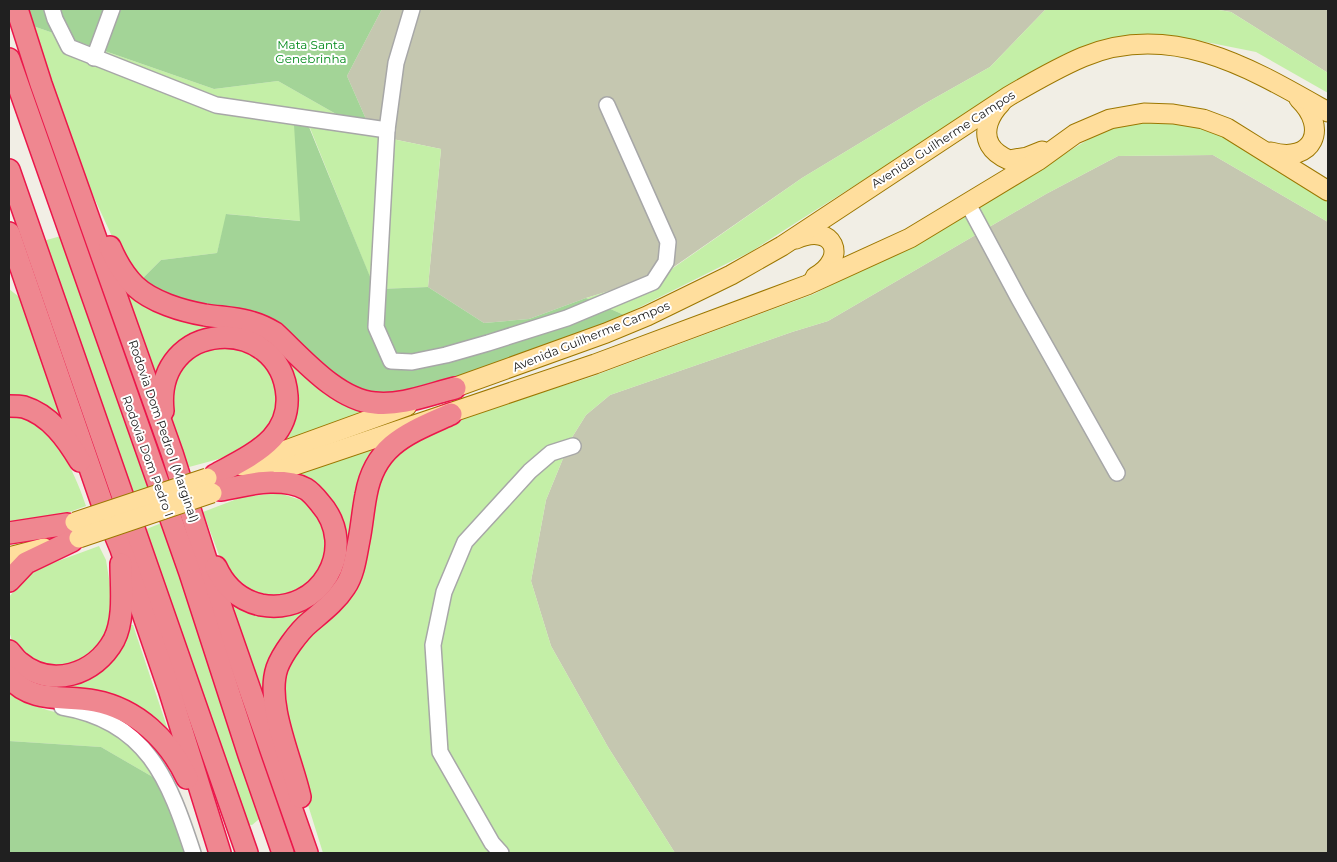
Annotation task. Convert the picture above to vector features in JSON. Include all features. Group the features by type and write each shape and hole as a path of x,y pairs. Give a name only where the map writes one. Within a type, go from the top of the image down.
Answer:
{"highway":[{"name":"Rodovia Dom Pedro I (Marginal)","path":"18,9 41,84 172,453 223,613 307,853"},
{"name":"Rodovia Dom Pedro I","path":"9,59 190,573 248,756 283,853"},
{"path":"41,84 73,152 110,249 122,271 135,286 146,294 176,307 206,315 250,321 264,326 275,333 336,389 364,401 376,404 398,402 455,388"},
{"path":"9,170 247,853"},
{"path":"9,233 102,503 121,548 169,689 218,848"},
{"path":"172,453 165,427 162,396 165,380 178,356 198,342 215,338 234,338 251,343 269,355 284,379 287,407 285,418 279,429 262,448 214,484"},
{"path":"9,406 24,407 45,417 61,433 84,468 102,503"},
{"path":"312,853 297,784 278,718 275,692 277,668 288,648 308,624 329,606 346,587 354,562 366,494 374,468 379,459 389,448 407,434 451,414"},
{"path":"197,528 226,585 235,594 251,603 271,606 300,602 311,594 330,572 335,557 336,541 333,526 327,511 307,490 292,484 271,482 214,484"},
{"path":"9,533 73,531"},
{"path":"9,581 26,563 73,531"},
{"path":"9,651 20,663 38,672 54,676 72,675 89,668 103,656 114,639 119,623 121,548"},
{"path":"9,677 14,684 31,694 97,701 120,709 142,721 158,735 178,759 218,848"}],"main road":[{"name":"Avenida Guilherme Campos","path":"214,484 455,388 606,333 731,275 782,246 1009,96 1045,75 1084,56 1113,48 1143,44 1167,45 1197,50 1248,68 1328,112"},
{"path":"1260,149 1293,155 1306,150 1314,137 1315,123 1311,112 1292,92"},
{"path":"1009,96 990,117 987,128 990,144 999,155 1009,160 1027,157 1062,144"},
{"name":"Avenida Guilherme Campos","path":"9,557 73,531 214,484 451,414 632,351 788,292 855,264 910,238 1039,160 1075,134 1110,119 1144,113 1173,114 1203,119 1227,128 1328,191"},
{"path":"782,246 805,235 817,234 830,239 833,245 833,259 822,273 788,292"},
{"name":"Avenida Guilherme Campos","path":"9,545 73,531"}],"street":[{"path":"52,9 69,47 216,105 387,130"},
{"path":"94,58 112,9"},
{"path":"412,9 396,63 387,130 376,327 391,360 412,362 455,353 567,318 653,282 666,262 668,242 607,105"},
{"path":"968,204 1117,473"},
{"path":"501,853 492,842 440,752 433,645 444,592 465,542 530,471 551,453 573,446"},
{"path":"31,694 53,704 84,710 104,718 132,737 162,773 177,805 193,853"}],"shaded area":[{"path":"382,9 1046,9 990,67 926,103 802,178 662,275 586,298 529,319 484,323 428,287 441,149 373,135 347,76"},
{"path":"1213,9 1328,9 1328,73 1231,12"},
{"path":"1213,155 1328,222 1328,853 675,853 608,747 551,646 531,581 546,500 571,439 586,415 610,395 828,321 1046,194 1118,156"}],"green space":[{"name":"Mata Santa Genebrinha","path":"28,9 382,9 347,76 373,135 278,81 214,89 33,26"},
{"path":"1046,9 1213,9 1231,12 1328,73 1328,93 1256,52 1206,42 1155,35 1112,38 1059,57 752,251 624,315 586,298 663,275 802,178 926,103 990,67"},
{"path":"33,26 214,89 278,81 373,135 441,149 428,287 380,289 373,285 310,128 295,125 301,221 227,214 217,253 161,260 135,286 73,152"},
{"path":"1133,120 1193,121 1252,152 1328,196 1328,222 1213,155 1118,156 1046,194 828,321 610,395 586,415 571,439 546,500 531,581 551,646 608,747 675,853 323,853 275,699 283,657 340,594 369,483 407,434 591,377 814,294 949,225 1102,131"},
{"path":"294,125 309,127 373,284 380,289 428,287 484,323 529,319 586,298 624,315 565,344 376,404 295,352 135,286 161,260 217,253 226,214 300,221"},
{"path":"61,236 150,489 131,495 43,241"},
{"path":"9,289 23,300 64,420 43,406 9,400"},
{"path":"123,289 272,338 351,408 363,413 276,449 293,395 233,332 155,380"},
{"path":"228,343 252,352 270,369 278,392 275,421 257,442 230,456 189,467 170,419 172,375 195,350"},
{"path":"9,415 35,420 51,435 66,459 86,506 64,514 9,523"},
{"path":"376,446 341,577 324,602 301,617 281,639 268,668 263,701 226,594 285,610 341,544 289,475"},
{"path":"279,493 310,503 327,528 328,559 311,582 286,597 258,595 231,574 222,563 203,512 242,497"},
{"path":"164,522 263,816 252,825 244,824 144,530"},
{"path":"99,546 106,560 115,616 105,643 85,663 58,671 33,663 13,644 9,631 9,597 31,571"},
{"path":"126,625 133,625 172,742 58,693 14,665 54,683"},
{"path":"9,688 25,702 47,710 91,721 123,741 147,761 158,780 101,747 9,741"},
{"path":"9,741 101,747 158,780 187,853 9,853"}]}
